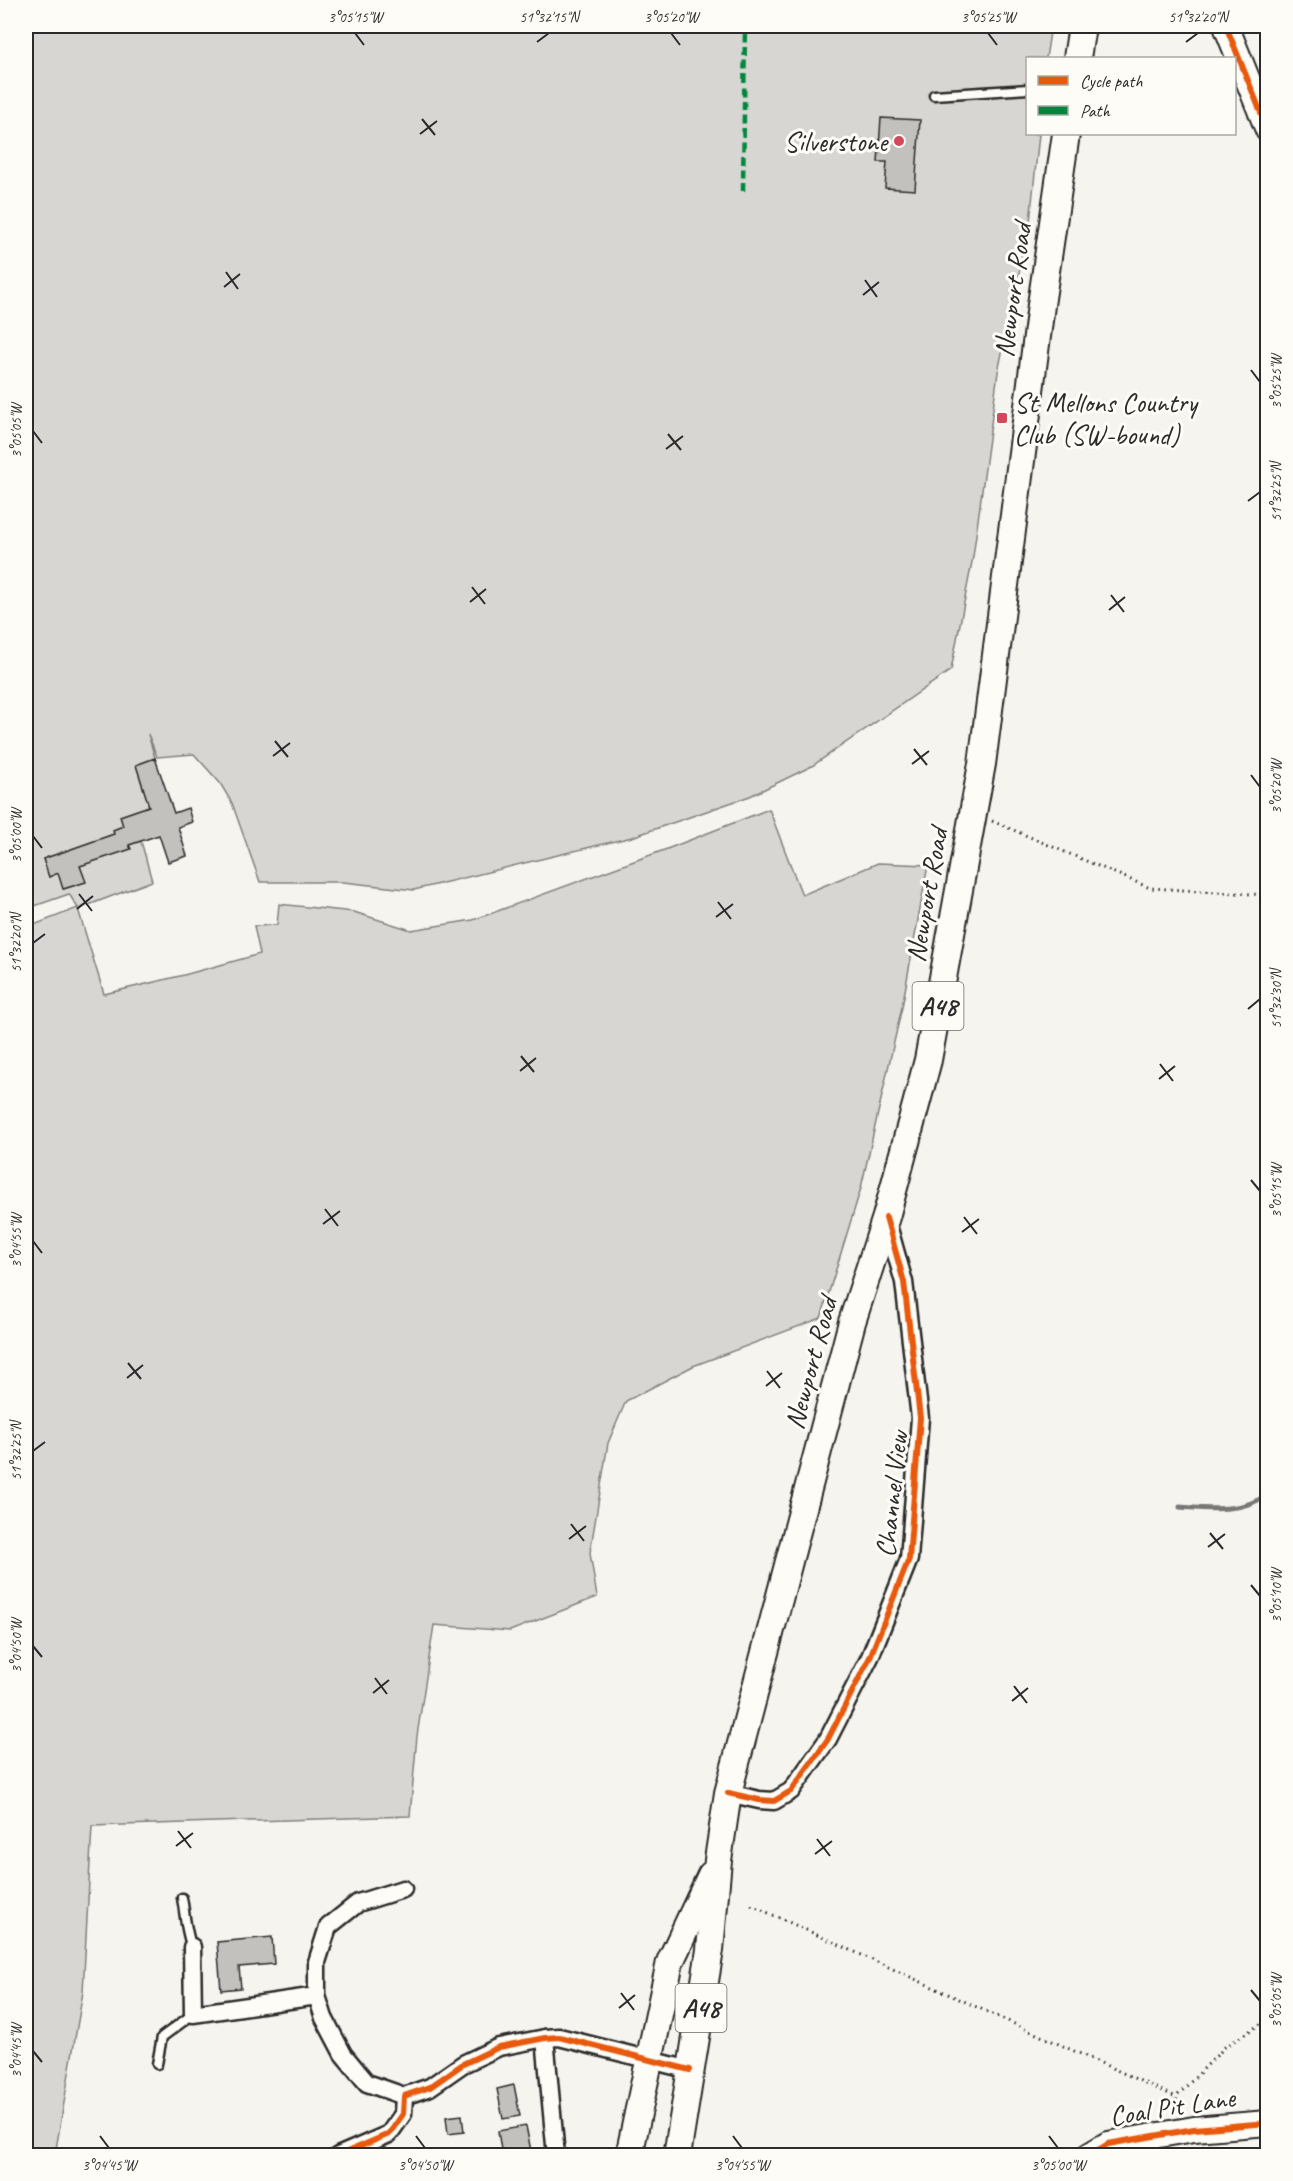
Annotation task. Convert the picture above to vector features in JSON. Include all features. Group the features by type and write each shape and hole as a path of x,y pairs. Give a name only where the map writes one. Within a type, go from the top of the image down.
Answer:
{"main road":[{"path":"1077,57 1082,26"},
{"name":"Newport Road","path":"677,2156 710,1950 718,1860 728,1793 852,1322 886,1217 928,1060 982,764 1041,305 1066,135"},
{"name":"Newport Road","path":"629,2156 670,1962 718,1860"}],"street":[{"path":"1226,26 1268,130"},
{"name":"Channel View","path":"728,1793 774,1801 791,1791 828,1739 870,1657 909,1559 920,1418 904,1282 886,1217"},
{"path":"404,1889 358,1903 328,1927 317,1962 316,1996 324,2018 343,2054 367,2083 404,2096 430,2087 463,2064 499,2047 559,2037 690,2070"},
{"path":"192,1947 193,2014 316,1996"},
{"path":"545,2038 556,2156"},
{"path":"338,2156 389,2134 403,2114 404,2096"},
{"name":"Coal Pit Lane","path":"1088,2156 1108,2144 1180,2132 1268,2123"}],"lane":[{"path":"934,95 1026,89"},
{"path":"182,1898 188,1938 192,1947"},
{"path":"157,2064 162,2037 193,2014"}],"path":[{"path":"973,813 1150,888 1268,895"},
{"path":"751,1905 1176,2097"},
{"path":"1176,2097 1225,2047 1268,2019"},
{"path":"1176,2097 1180,2132"}],"shaded area":[{"path":"26,26 1051,26 1046,57 1026,57 1026,135 1039,135 1030,222 998,372 973,557 951,670 812,766 750,796 632,837 414,890 343,882 260,882 232,803 220,783 194,754 157,757 148,734 155,758 136,765 149,806 120,816 123,826 113,830 114,834 43,859 49,877 58,873 64,889 85,882 80,866 130,848 129,845 141,841 152,881 78,909 104,994 260,954 254,926 277,925 279,904 354,912 411,930 473,920 769,809 802,895 878,863 928,865 902,1007 861,1188 821,1318 693,1366 626,1401 608,1443 590,1553 597,1597 510,1631 434,1625 417,1736 410,1816 92,1826 83,1992 55,2155 26,2156 26,928 78,908 69,894 26,909"}],"building":[{"name":"Silverstone","path":"881,118 920,120 915,190 885,188 887,162 878,162"},
{"path":"155,758 174,813 188,808 192,822 178,827 187,856 168,862 159,835 129,845 131,849 80,866 86,882 63,889 58,873 49,877 43,859 114,834 113,830 123,826 120,816 149,806 136,765"},
{"path":"272,1937 274,1964 239,1967 241,1988 221,1990 217,1942"},
{"path":"514,2085 520,2116 503,2119 497,2089"},
{"path":"462,2115 464,2132 448,2134 446,2117"},
{"path":"526,2126 532,2156 502,2156 498,2131"},
{"path":"466,2151 467,2156 434,2156"}],"waterway":[{"path":"1180,1507 1214,1509 1237,1507 1268,1494"}],"marked path":[{"path":"743,191 745,26"}],"cycle path":[{"path":"1226,26 1268,130"},
{"path":"728,1793 774,1801 791,1791 828,1739 870,1657 909,1559 920,1418 904,1282 886,1217"},
{"path":"338,2156 389,2134 403,2114 404,2096 430,2087 463,2064 499,2047 559,2037 690,2070"},
{"path":"1088,2156 1108,2144 1194,2129 1268,2123"}],"place":[{"name":"Silverstone","path":"899,141"},
{"name":"St Mellons Country Club (SW-bound)","path":"1002,418"}]}
